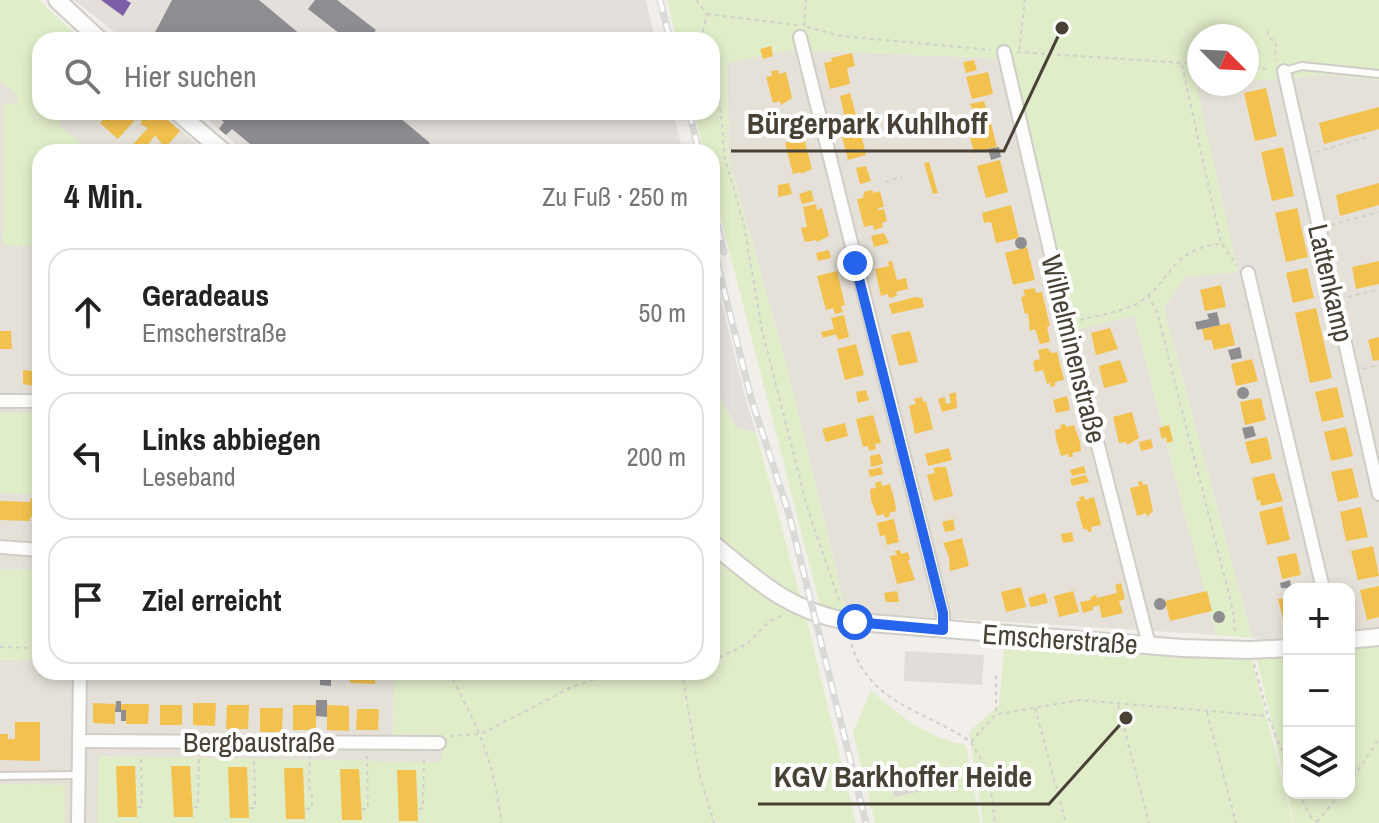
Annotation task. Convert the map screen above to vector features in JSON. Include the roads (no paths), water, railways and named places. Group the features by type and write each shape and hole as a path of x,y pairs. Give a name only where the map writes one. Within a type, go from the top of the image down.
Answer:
{"street":[{"path":"57,0 91,32"},
{"path":"802,32 943,613 943,630"},
{"name":"Wilhelminenstraße","path":"999,51 1149,645"},
{"name":"Lattenkamp","path":"1284,71 1379,494"},
{"path":"186,120 215,144"},
{"path":"1248,273 1322,583"},
{"path":"0,401 32,401"},
{"path":"0,547 32,549"},
{"name":"Emscherstraße","path":"720,549 778,596 797,607 845,621 1149,645 1253,650 1283,648"},
{"path":"1355,639 1379,637"},
{"path":"78,823 80,680"},
{"name":"Bergbaustraße","path":"79,741 439,743"}],"lane":[{"path":"1284,71 1302,66 1379,74"},
{"path":"0,776 79,775"}],"railway":[{"path":"660,0 668,32"},
{"path":"691,120 697,144"},
{"path":"720,236 724,252"},
{"path":"720,274 751,398 789,514 866,823"}],"place":[{"name":"Bürgerpark Kuhlhoff","path":"1062,28"},
{"name":"KGV Barkhoffer Heide","path":"1126,718"}]}
